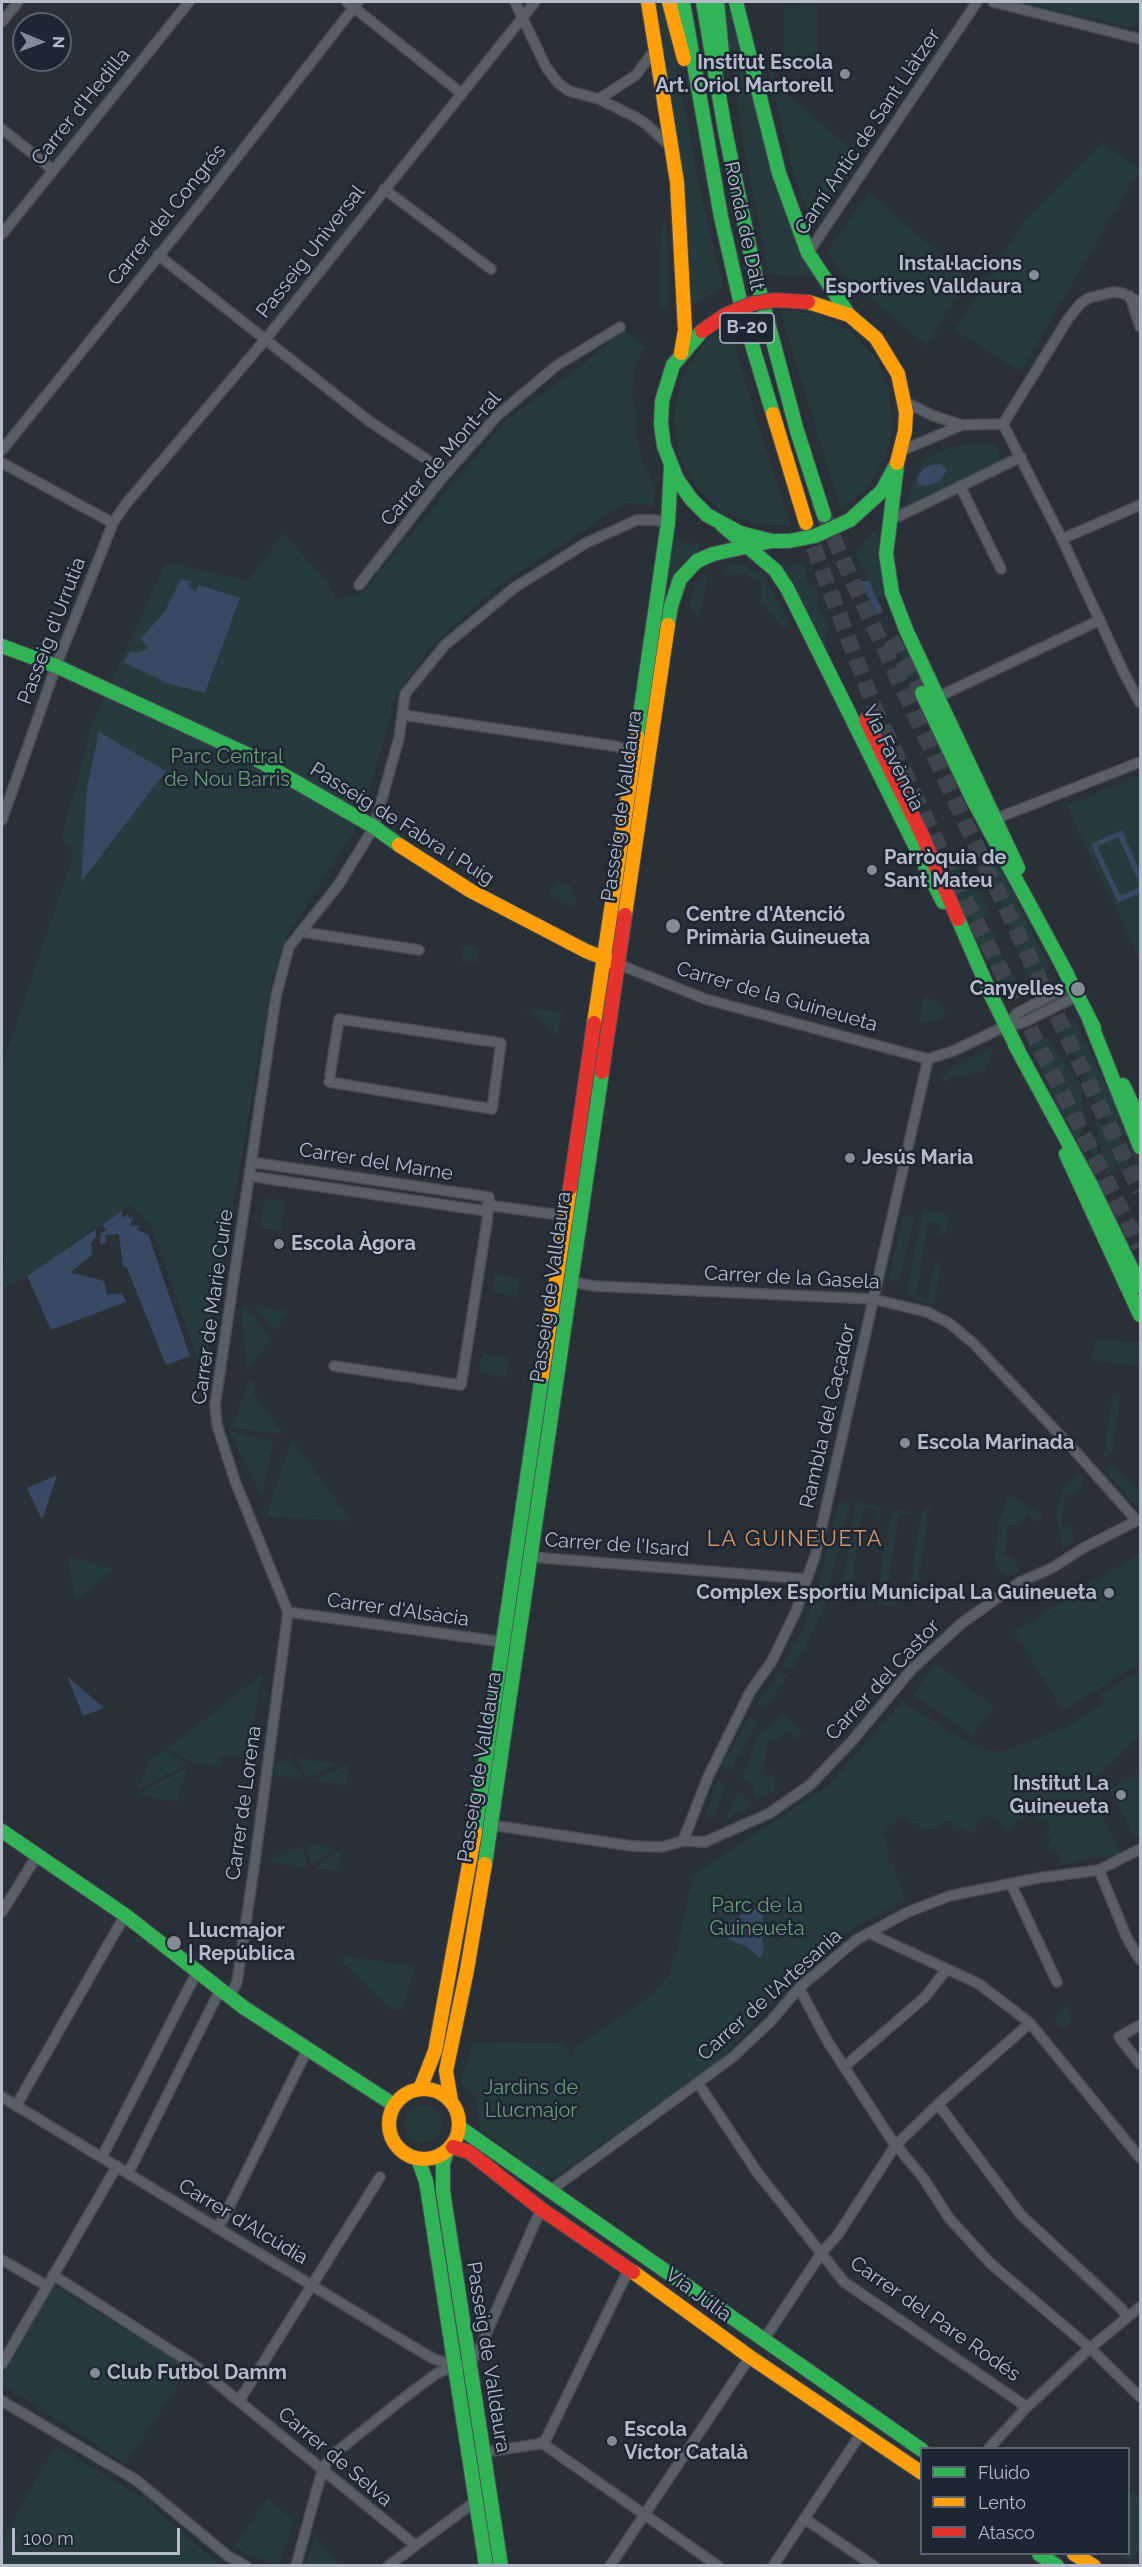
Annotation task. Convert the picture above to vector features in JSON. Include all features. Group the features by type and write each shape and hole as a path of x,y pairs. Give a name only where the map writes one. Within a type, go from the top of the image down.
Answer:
{"main road":[{"path":"648,2 674,150 685,330 681,353"},
{"path":"669,2 676,33 703,117"},
{"name":"Ronda de Dalt","path":"683,2 721,217 744,318 806,523"},
{"name":"Ronda de Dalt","path":"703,2 725,130 764,312 797,431 824,515"},
{"path":"717,2 722,38 725,130"},
{"path":"736,2 779,173 808,253 849,315"},
{"path":"775,300 808,302 849,315 870,331 885,349 898,374 905,402 906,424 902,451 882,491 850,520 809,538 772,541 752,537 722,525 691,499 671,467 664,446 661,414 668,377 681,353 702,332 725,315 751,304 775,300"},
{"path":"897,465 886,554 892,593 898,612 1072,985"},
{"name":"Passeig de Valldaura","path":"420,2089 435,2051 461,1921 668,523 671,467"},
{"name":"Via Favència","path":"722,525 746,548 775,570 787,588 992,997 1140,1315"},
{"name":"Passeig de Valldaura","path":"451,2102 446,2071 467,1970 491,1825 675,591 687,570 697,561 713,554 772,541"},
{"name":"Passeig de Fabra i Puig","path":"2,646 56,666 226,744 346,810 471,891 575,946 618,964"},
{"path":"922,693 973,800 1072,985 1140,1121"},
{"path":"866,720 921,833 992,997"},
{"path":"1089,1019 1140,1147"},
{"path":"1015,1045 1091,1185 1140,1286"},
{"path":"503,1642 518,1645"},
{"path":"476,1823 491,1825"},
{"path":"2,1831 124,1915 225,1994 394,2105"},
{"path":"420,2089 437,2091 451,2102 458,2115 459,2127 450,2150 434,2159 418,2159 399,2150 390,2135 389,2126 394,2105 406,2094 420,2089"},
{"name":"Via Júlia","path":"459,2127 920,2449"},
{"name":"Passeig de Valldaura","path":"450,2150 443,2164 443,2191 501,2565"},
{"name":"Via Júlia","path":"450,2150 469,2152 541,2209 629,2269 750,2357 920,2472"},
{"name":"Passeig de Valldaura","path":"418,2159 426,2181 486,2565"},
{"path":"541,2209 551,2190"},
{"path":"1042,2555 1057,2565"},
{"path":"1077,2555 1094,2565"}],"street":[{"path":"2,22 18,2"},
{"name":"Carrer d'Hedilla","path":"2,234 189,2"},
{"path":"515,2 546,67 558,83 570,91 599,99 646,124 674,150"},
{"name":"Passeig Universal","path":"113,523 125,505 265,340 535,2"},
{"name":"Camí Antic de Sant Llàtzer","path":"808,253 977,2"},
{"path":"993,2 1140,39"},
{"path":"353,3 461,93"},
{"name":"Carrer del Congrés","path":"2,450 338,29 353,3"},
{"path":"599,99 636,75 656,48"},
{"path":"2,129 53,170"},
{"path":"384,189 491,269"},
{"path":"159,255 369,421 447,473"},
{"path":"1003,424 1075,310 1089,298 1113,292 1130,296 1140,302"},
{"path":"1130,296 1140,327"},
{"name":"Carrer de Mont-ral","path":"359,585 447,473 498,415 564,360 620,327"},
{"path":"905,402 934,416 962,425 1003,424"},
{"path":"1003,424 1062,539 1140,703"},
{"path":"902,451 962,425"},
{"path":"889,521 1021,457"},
{"path":"2,463 113,523"},
{"path":"960,486 1001,568"},
{"path":"1062,539 1140,505"},
{"name":"Carrer de Marie Curie","path":"288,1612 235,1480 217,1425 215,1405 276,996 289,947 339,884 374,827 394,756 405,694 446,645 514,588 586,543 633,521 649,519 668,523"},
{"name":"Passeig d'Urrutia","path":"2,820 56,666 113,523"},
{"path":"938,697 1100,620"},
{"path":"403,715 634,750 647,769"},
{"path":"995,819 1140,762"},
{"path":"302,932 419,950"},
{"name":"Carrer de la Guineueta","path":"618,964 705,999 928,1059"},
{"path":"928,1059 953,1051 1006,1026 1017,1012 1072,985"},
{"path":"339,1019 501,1044 492,1109 330,1078 339,1019"},
{"name":"Rambla del Caçador","path":"683,1841 708,1777 750,1692 772,1661 796,1611 815,1556 928,1059"},
{"name":"Carrer del Marne","path":"251,1162 489,1197 487,1208"},
{"name":"Carrer del Marne","path":"249,1176 487,1208 581,1218"},
{"path":"334,1366 461,1385 487,1222 487,1208"},
{"name":"Carrer de la Gasela","path":"571,1282 594,1286 873,1299 927,1312 949,1323 973,1343 1139,1520"},
{"name":"Carrer del Castor","path":"491,1825 632,1846 662,1847 683,1841 709,1840 770,1812 810,1785 852,1741 912,1669 962,1623 1020,1582 1139,1520"},
{"name":"Carrer de l'Isard","path":"531,1557 807,1579"},
{"name":"Carrer d'Alsàcia","path":"288,1612 503,1642"},
{"name":"Carrer de Lorena","path":"127,2172 225,1994 237,1982 288,1612"},
{"name":"Carrer de l'Artesania","path":"551,2190 733,2057 753,2039 799,1988 841,1952 869,1933 929,1903 949,1896 1099,1870 1140,1849"},
{"path":"2,1912 38,1854"},
{"path":"1099,1870 1127,1938 1140,1960"},
{"path":"1011,1884 1057,1982"},
{"path":"16,2106 124,1915"},
{"path":"869,1933 979,1984 1030,2023 1140,2158"},
{"path":"844,2067 925,1997 947,1969"},
{"path":"102,2157 197,1972"},
{"path":"799,1988 844,2067 895,2146 924,2179 949,2218 974,2248 1019,2290 1090,2348 1140,2397"},
{"path":"763,2341 822,2252 837,2236 895,2146 938,2103 1030,2023"},
{"path":"1140,2025 1119,2037 1140,2064"},
{"path":"216,2228 222,2222 307,2050"},
{"name":"Carrer del Pare Rodés","path":"698,2083 757,2172 844,2282 1027,2407"},
{"name":"Carrer d'Alcúdia","path":"2,2097 434,2360 454,2365 470,2363"},
{"path":"938,2103 1021,2215 1122,2309 1127,2318"},
{"path":"2,2364 117,2166"},
{"path":"239,2400 380,2177"},
{"path":"470,2363 482,2344 541,2209"},
{"path":"2,2260 47,2286"},
{"path":"469,2458 484,2452 542,2443 547,2438 629,2269"},
{"name":"Carrer de Selva","path":"53,2276 197,2367 415,2546"},
{"path":"990,2447 1027,2407 1090,2348 1140,2307"},
{"path":"610,2565 750,2357"},
{"path":"296,2565 322,2470 334,2454 436,2374 454,2365"},
{"path":"2,2401 136,2480 228,2556 246,2565"},
{"path":"772,2565 862,2432"},
{"path":"542,2443 718,2565"},
{"path":"388,2565 476,2501"},
{"path":"805,2519 874,2565"}],"green space":[{"path":"655,2 664,2 702,199 723,287 690,308 681,168"},
{"path":"722,2 731,2 765,143 816,277 769,274 744,147"},
{"path":"1021,2 1140,2 1140,24 1135,23 1132,28"},
{"path":"818,5 818,70 784,70 784,6"},
{"path":"765,56 783,92 861,158 814,229 791,164"},
{"name":"Instal·lacions Esportives Valldaura","path":"1102,143 1140,169 1020,372 955,330 1025,220"},
{"path":"869,192 967,278 927,346 841,272 827,251"},
{"path":"666,218 669,280 667,310 659,307 661,232"},
{"path":"780,310 817,314 850,331 874,356 889,390 893,430 886,456 868,488 841,510"},
{"path":"729,324 758,426 791,526 755,524 722,511 696,486 679,454 674,421 677,396 684,375 705,341"},
{"name":"Parc Central de Nou Barris","path":"623,329 645,347 635,365 632,396 637,413 636,436 643,463 655,488 653,506 625,503 497,587 428,650 391,704 392,711 365,805 353,833 285,939 272,978 204,1377 152,1228 130,1205 21,1280 2,1289 5,1240 2,1239 2,1066 72,860 72,851 62,837 93,722 166,562 248,581 283,533 325,579 336,599 360,595 508,418 578,369"},
{"path":"986,443 995,445 1002,460 906,507 913,481 923,460 949,447"},
{"path":"872,531 878,534 880,571 886,595 878,599 856,554"},
{"path":"680,536 679,544 690,539 689,549 699,543 698,551 679,565 668,587 646,732 642,733 672,538"},
{"path":"772,560 787,566 803,563 808,584 817,588 819,609 828,624 825,642 829,652 824,652"},
{"path":"731,564 745,566 765,577 790,625 783,628 761,602 760,581 742,574 722,576 721,573"},
{"path":"709,572 699,618 690,607 693,592 698,581"},
{"path":"902,634 921,675 908,679 902,655 895,648"},
{"path":"1140,775 1140,957 1139,957 1066,805"},
{"path":"952,850 956,862 961,863 966,870 991,914 982,917 997,936 991,941 1008,963 1018,983 1002,992 936,858"},
{"path":"994,853 1050,969 1028,980 999,899 979,859"},
{"path":"556,883 570,885 576,901 575,908 548,894"},
{"path":"464,945 479,948 477,962 462,961"},
{"path":"924,995 941,1004 946,1015 934,1022 920,1023"},
{"path":"526,1008 561,1012 558,1036"},
{"path":"1076,1022 1140,1158 1140,1176 1127,1138 1101,1114 1095,1098 1080,1079 1087,1073 1056,1031"},
{"path":"1047,1037 1080,1084 1086,1124 1079,1134 1092,1177 1028,1046"},
{"path":"994,1047 985,1072 971,1073 967,1077 959,1074 947,1081 940,1078 953,1067"},
{"path":"1093,1109 1100,1122 1124,1143 1129,1166 1106,1176"},
{"path":"1089,1128 1102,1167 1101,1171 1085,1138"},
{"path":"265,1198 285,1201 281,1231 260,1228"},
{"path":"923,1210 949,1215 946,1235 938,1234 940,1223 928,1222 916,1297 928,1300 935,1262 941,1264 934,1304 930,1305 906,1294"},
{"path":"903,1215 914,1217 899,1282 889,1280"},
{"path":"495,1274 520,1279 517,1297 492,1292"},
{"path":"241,1306 246,1307 271,1338 247,1372"},
{"path":"255,1308 289,1311 275,1331"},
{"path":"1095,1339 1140,1343 1140,1367 1092,1360"},
{"path":"482,1354 509,1358 506,1377 479,1373"},
{"path":"250,1378 256,1388 252,1391 283,1434 232,1428"},
{"path":"1113,1396 1120,1398 1112,1453 1103,1460"},
{"path":"229,1431 273,1442 262,1496"},
{"path":"292,1439 336,1500 350,1521 266,1517"},
{"path":"1112,1465 1136,1487 1140,1484 1140,1508 1106,1471"},
{"path":"1079,1473 1084,1482 1076,1494 1066,1492 1061,1526 1071,1527 1075,1541 1063,1550 1056,1518 1058,1505 1064,1487"},
{"path":"1008,1495 1041,1513 1042,1516 1039,1523 1027,1514 1018,1526 1009,1525 1004,1557 1014,1558 1019,1572 1005,1577 995,1564 995,1555 999,1523"},
{"path":"839,1502 849,1503 829,1589 819,1586"},
{"path":"856,1502 878,1507 881,1510 878,1522 875,1521 877,1509 863,1508 850,1593 865,1596 867,1583 870,1583 870,1597 865,1601 840,1599"},
{"path":"929,1507 915,1603 908,1598 922,1511"},
{"path":"899,1510 912,1512 912,1515 899,1513 886,1597 900,1599 896,1606 889,1607 878,1603 882,1560 892,1512"},
{"name":"Complex Esportiu Municipal La Guineueta","path":"1140,1553 1140,1663 1063,1711 1014,1632"},
{"path":"68,1555 113,1570 75,1601"},
{"path":"816,1596 826,1602 806,1646 792,1670 782,1666 802,1631"},
{"path":"935,1663 994,1706 973,1736 913,1695"},
{"name":"Parc de la Guineueta","path":"1140,1670 1140,1735 1086,1787 1121,1852 1103,1858 1091,1858 1061,1865 1058,1853 1048,1848 1051,1839 1047,1833 1050,1826 1046,1820 1038,1821 1033,1814 1026,1815 1023,1821 1015,1822 1012,1830 1004,1830 995,1816 981,1818 974,1832 967,1833 962,1826 955,1828 951,1821 943,1821 939,1828 923,1830 918,1823 910,1823 907,1817 899,1817 894,1825 887,1825 883,1834 887,1839 885,1847 890,1852 887,1860 893,1865 905,1900 857,1926 833,1944 800,1974 721,2059 558,2175 545,2177 480,2131 476,2098 461,2082 473,2042 564,2043 574,2060 571,2050 652,1995 669,1974 678,1947 693,1875 829,1785 902,1702 981,1750 1002,1751 1064,1729 1105,1702 1100,1696"},
{"path":"780,1672 788,1676 765,1708 757,1704"},
{"path":"262,1674 247,1754 221,1756 221,1767 190,1762 168,1748"},
{"path":"783,1714 802,1732 798,1740 786,1731 778,1741 768,1740 763,1774 773,1775 777,1791 755,1799 754,1788 742,1778 757,1737"},
{"path":"749,1716 758,1721 730,1771 722,1766"},
{"path":"165,1750 187,1764 136,1792 151,1758"},
{"path":"290,1758 304,1779 273,1775 275,1766"},
{"path":"296,1758 339,1764 308,1778"},
{"path":"349,1765 346,1785 313,1780"},
{"path":"187,1767 177,1802 138,1794"},
{"path":"1138,1774 1140,1778 1140,1835 1135,1838 1109,1789"},
{"path":"718,1779 726,1785 713,1819 705,1817"},
{"path":"738,1791 754,1805 725,1820"},
{"path":"306,1844 334,1848 312,1866"},
{"path":"302,1846 308,1868 266,1861"},
{"path":"341,1849 339,1871 314,1868"},
{"path":"344,1956 415,1966 402,2010 390,2009 341,1961"},
{"path":"1067,2007 1072,2018 1067,2028 1057,2025 1054,2018 1061,2008"},
{"path":"423,2105 437,2110 442,2124 437,2138 423,2143 409,2138 404,2124 409,2110"},
{"name":"Club Futbol Damm","path":"53,2285 189,2368 126,2464 2,2384 2,2378"},
{"path":"55,2446 142,2497 220,2565 2,2565 2,2541"},
{"path":"1133,2491 1140,2499 1140,2549 1130,2562 1119,2555 1130,2555 1130,2492"},
{"path":"268,2498 294,2521 279,2565 233,2548"},
{"path":"315,2535 339,2565 305,2565"}],"water":[{"path":"941,464 947,470 940,481 928,486 918,484 917,478 923,469 930,465"},
{"path":"181,579 193,582 187,584 195,592 199,585 240,598 205,693 169,684 123,662 130,652 140,652 148,648 141,639 165,611"},
{"path":"860,581 869,581 883,612 877,615"},
{"path":"99,732 166,771 81,882 87,788"},
{"path":"1122,830 1140,872 1140,885 1118,837 1097,846 1121,896 1140,887 1140,893 1118,903 1091,844"},
{"path":"122,1211 122,1218 128,1214 129,1219 133,1217 130,1226 140,1225 137,1230 148,1234 190,1356 166,1365 126,1266 123,1267 119,1234 105,1235 106,1243 100,1244 101,1233 107,1230 102,1225"},
{"path":"96,1229 96,1237 91,1243 92,1255 71,1272 104,1281 107,1295 122,1293 126,1302 51,1330 27,1276"},
{"path":"57,1475 42,1520 27,1488"},
{"path":"67,1676 104,1708 83,1716"},
{"path":"756,1908 763,1915 764,1951 760,1958 747,1947 728,1939 724,1932 725,1927 733,1919"}],"tunnel":[{"path":"824,515 973,839 1140,1191"},
{"path":"806,524 876,711 943,855 1140,1247"},
{"path":"891,639 922,693"}],"traffic: fast":[{"path":"683,2 721,217 744,318 773,414"},
{"path":"703,2 725,130 755,274 797,431 824,515"},
{"path":"717,2 723,63"},
{"path":"736,2 779,173 808,253 849,315"},
{"path":"702,331 673,365 662,401 661,424 664,446 677,479 691,499 707,515 740,533 772,541 789,541 815,536 850,520 882,491 897,463"},
{"path":"897,465 886,554 892,593 907,632 1018,868"},
{"path":"637,736 668,523 671,467"},
{"path":"722,525 775,570 787,588 943,902"},
{"path":"668,625 671,606 680,579 697,561 713,554 772,541"},
{"path":"2,646 56,666 249,755 374,827 399,845"},
{"path":"922,693 973,800 1067,974"},
{"path":"958,919 992,997"},
{"path":"1062,965 1094,1028"},
{"path":"988,989 1019,1052"},
{"path":"1089,1019 1140,1147"},
{"path":"1015,1045 1091,1185 1140,1286"},
{"path":"485,1864 602,1072"},
{"path":"1123,1085 1140,1121"},
{"path":"1066,1154 1140,1315"},
{"path":"475,1832 542,1376"},
{"path":"2,1831 125,1915 243,2007 394,2105"},
{"path":"459,2127 920,2449"},
{"path":"446,2154 443,2164 443,2191 501,2566"},
{"path":"418,2159 426,2181 486,2566"},
{"path":"1040,2555 1057,2566"}],"traffic: slow":[{"path":"648,2 677,182 685,330 681,353"},
{"path":"669,2 684,59"},
{"path":"808,302 849,315 876,338 898,374 906,412 905,431 897,463"},
{"path":"773,414 806,523"},
{"path":"625,915 668,625"},
{"path":"594,1023 637,736"},
{"path":"399,845 471,891 586,951 611,961"},
{"path":"542,1376 570,1188"},
{"path":"420,2089 435,2051 475,1832"},
{"path":"451,2101 446,2071 467,1970 485,1864"},
{"path":"417,2089 431,2089 444,2094 454,2104 459,2124 454,2144 444,2154 431,2159 417,2159 404,2154 394,2144 389,2131 389,2117 394,2104 404,2094 417,2089"},
{"path":"633,2272 750,2357 920,2472"},
{"path":"1076,2555 1094,2566"}],"traffic: jam":[{"path":"702,331 725,315 751,304 775,300 808,302"},
{"path":"866,720 921,833 958,919"},
{"path":"602,1072 625,915"},
{"path":"570,1188 594,1023"},
{"path":"453,2147 469,2152 541,2209 633,2272"}],"place":[{"name":"Institut Escola Art. Oriol Martorell","path":"845,74"},
{"name":"Instal·lacions Esportives Valldaura","path":"1034,275"},
{"name":"Parròquia de Sant Mateu","path":"872,870"},
{"name":"Centre d'Atenció Primària Guineueta","path":"673,926"},
{"name":"Canyelles","path":"1078,989"},
{"name":"Jesús Maria","path":"850,1158"},
{"name":"Escola Àgora","path":"279,1244"},
{"name":"Escola Marinada","path":"905,1443"},
{"name":"Complex Esportiu Municipal La Guineueta","path":"1109,1593"},
{"name":"Institut La Guineueta","path":"1121,1795"},
{"name":"Llucmajor | República","path":"174,1943"},
{"name":"Club Futbol Damm","path":"95,2373"},
{"name":"Escola Víctor Català","path":"612,2441"}],"district":[{"name":"LA GUINEUETA","path":"795,1539"}],"park label":[{"name":"Jardins de Llucmajor","path":"531,2100"}]}
